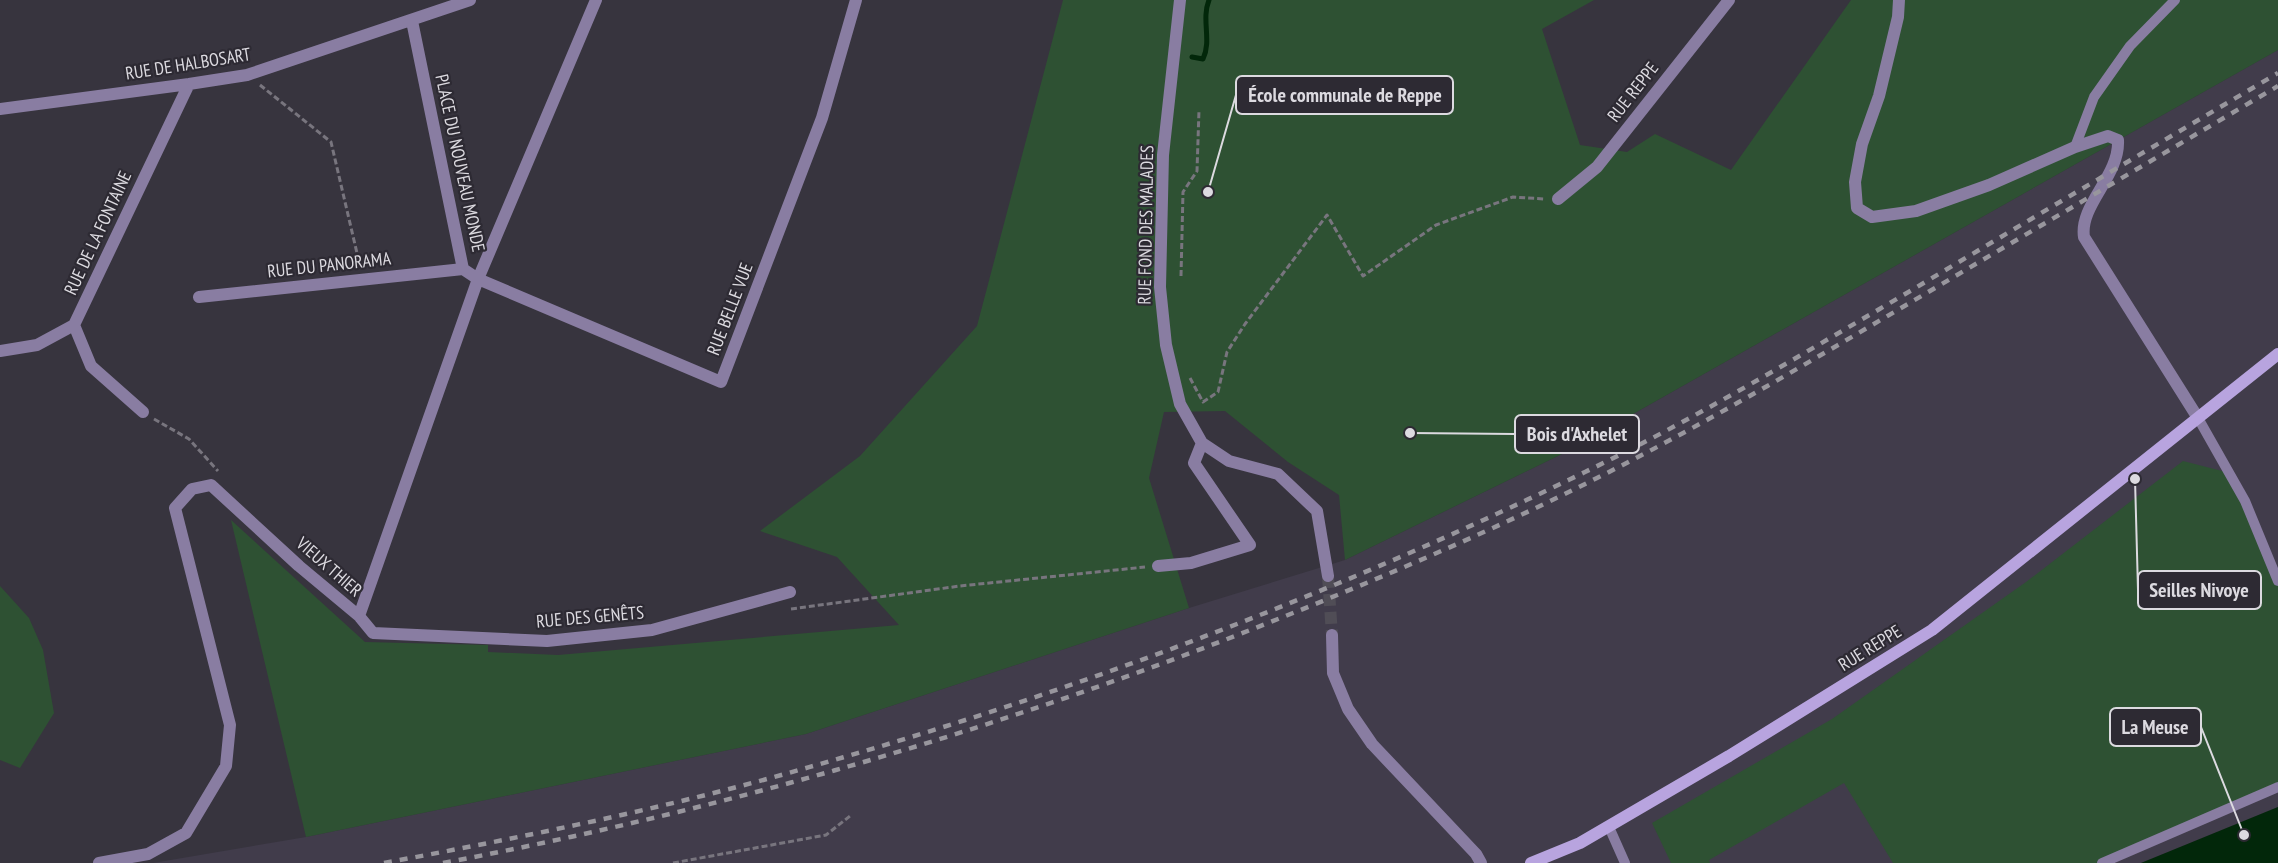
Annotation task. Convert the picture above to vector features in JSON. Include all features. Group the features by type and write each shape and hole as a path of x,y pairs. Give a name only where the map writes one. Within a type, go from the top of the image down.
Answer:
{"main road":[{"name":"RUE REPPE","path":"1531,863 1580,843 1609,827 1729,756 1932,630 2278,354"}],"street":[{"path":"412,21 470,0"},
{"name":"PLACE DU NOUVEAU MONDE","path":"412,21 464,269 478,279 596,0"},
{"name":"RUE BELLE VUE","path":"478,279 721,382 822,118 856,0"},
{"name":"RUE FOND DES MALADES","path":"1180,0 1163,155 1160,286 1166,345 1180,404 1202,443 1229,461 1278,474 1317,511 1328,576"},
{"name":"RUE REPPE","path":"1558,199 1597,167 1729,0"},
{"path":"1899,0 1898,17 1879,96 1862,144 1855,182 1857,208 1872,217 1916,211 1989,185 2075,147 2108,136 2118,140 2119,154 2102,190 2085,217 2084,237 2198,418"},
{"name":"RUE DE HALBOSART","path":"0,109 247,75 412,21"},
{"name":"RUE DE LA FONTAINE","path":"74,325 189,84"},
{"name":"RUE DU PANORAMA","path":"199,297 464,269"},
{"name":"VIEUX THIER","path":"99,863 148,854 186,833 226,766 230,725 175,508 192,489 211,485 299,566 358,616 478,279"},
{"path":"0,351 37,345 74,325 91,366 143,412"},
{"path":"1158,566 1191,562 1250,545 1194,463 1202,443"},
{"name":"RUE DES GENÊTS","path":"358,616 373,633 547,641 652,630 790,592"},
{"path":"1332,635 1333,674 1348,709 1372,744 1476,854 1481,863"}],"lane":[{"path":"2075,147 2094,97 2130,46 2175,0"},
{"path":"2198,418 2246,501 2278,581"},
{"path":"2102,863 2278,788"},
{"path":"1609,827 1625,863"}],"path":[{"path":"247,75 331,142 363,280"},
{"path":"1181,276 1183,192 1197,171 1199,110"},
{"path":"1186,370 1203,402 1218,392 1227,351 1327,215 1363,276 1436,225 1513,197 1558,199"},
{"path":"143,412 189,440 220,474"},
{"path":"787,609 960,586 1158,566"},
{"path":"673,863 826,835 850,816"}],"shaded area":[{"path":"1063,0 1594,0 1542,29 1580,145 1627,152 1655,134 1731,170 1851,0 2278,0 2278,50 1564,453 1345,560 1339,495 1288,462 1225,411 1164,412 1149,478 1189,608 806,734 306,837 231,520 365,642 488,645 488,652 558,655 899,625 837,557 760,531 860,456 977,326"},
{"path":"2278,50 2278,807 2141,863 153,863 306,837 806,734 1189,608 1345,560 1564,453"},
{"path":"2183,461 2230,473 2278,581 2278,787 2102,863 1893,863 1844,783 1709,860 1710,863 1671,863 1652,823 1832,719 2026,582"},
{"path":"0,586 29,618 43,650 54,713 20,768 0,760"},
{"path":"2278,807 2278,863 2141,863"}],"waterway":[{"path":"1192,57 1203,59 1206,52 1206,15 1209,0"}],"tunnel":[{"path":"1328,576 1332,635"}],"railway":[{"path":"384,863 593,821 696,797 900,740 1000,709 1199,639 1394,560 1585,472 1668,430 1831,337 2278,73"},
{"path":"443,863 660,816 874,759 1085,691 1293,613 1408,565 1560,496 1717,414 2278,86"}],"place":[{"name":"École communale de Reppe","path":"1208,192"},
{"name":"Bois d'Axhelet","path":"1410,433"},
{"name":"Seilles Nivoye","path":"2135,479"},
{"name":"La Meuse","path":"2244,835"}]}
